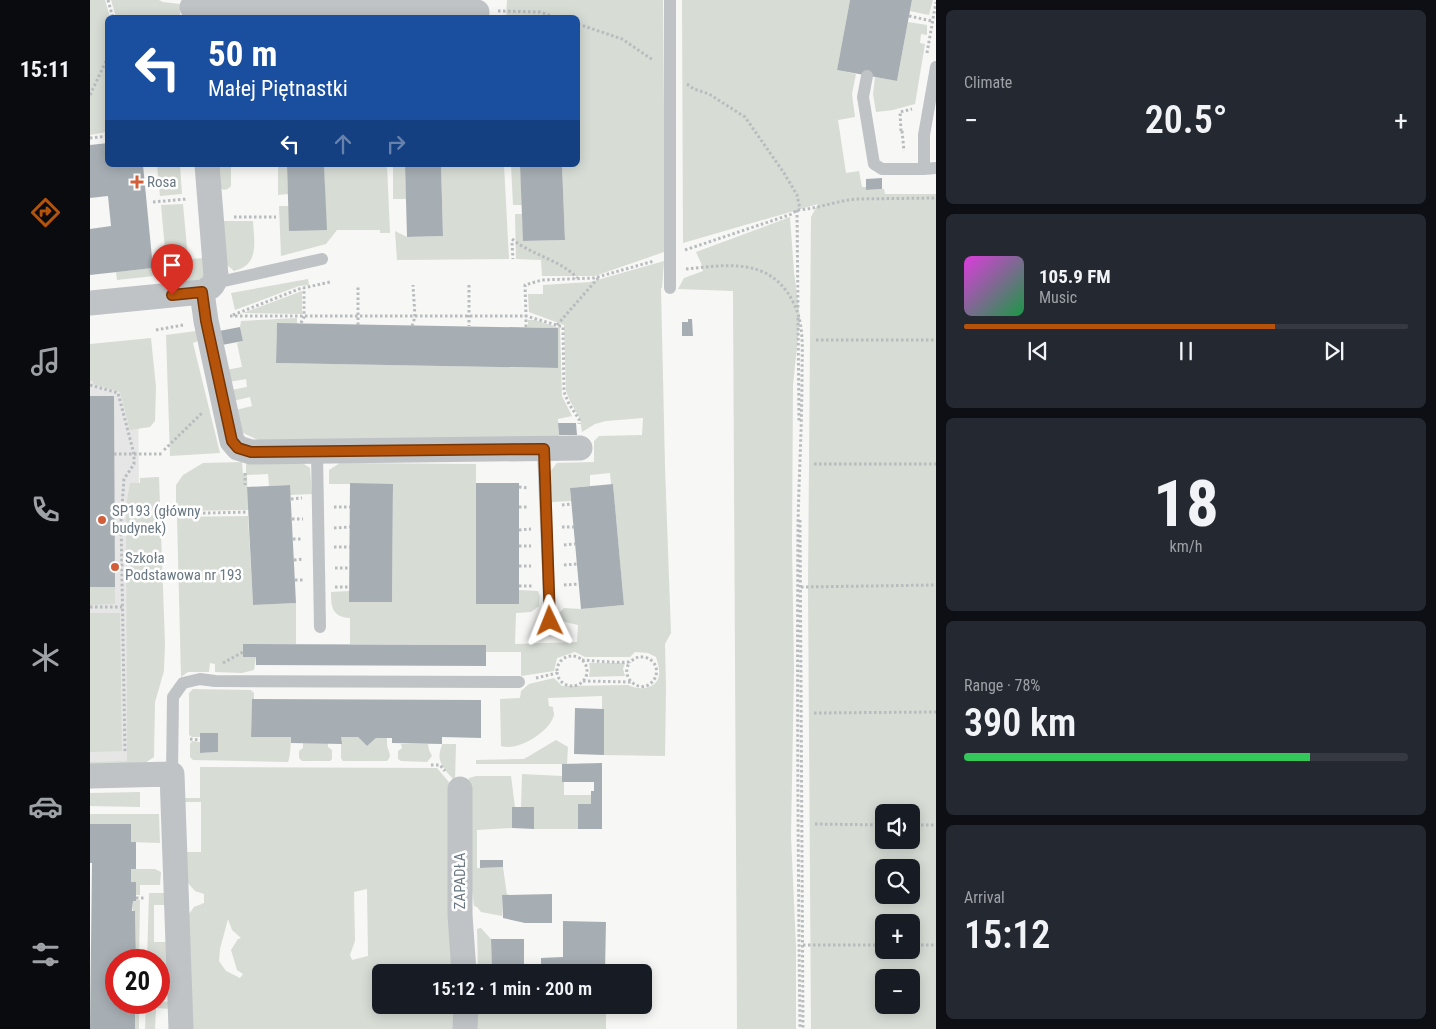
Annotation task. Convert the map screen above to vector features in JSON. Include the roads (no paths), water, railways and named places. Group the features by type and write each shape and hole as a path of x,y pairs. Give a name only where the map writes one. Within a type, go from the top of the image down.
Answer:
{"street":[{"path":"193,8 477,12"},
{"path":"207,167 216,276 208,287 206,321 232,441 238,448 251,452 580,448"},
{"path":"90,304 208,287"},
{"path":"90,776 172,774 181,1029"},
{"name":"ZAPADŁA","path":"460,790 460,915 463,964"},
{"path":"465,1029 466,1014"}],"lane":[{"path":"670,0 670,288"},
{"path":"866,76 863,96 874,164 882,169 930,169 924,135 936,67"},
{"path":"208,287 322,259"},
{"path":"544,449 550,621"},
{"path":"317,452 320,627"},
{"path":"172,774 173,697 183,683 200,679 215,681 519,682"}],"place":[{"name":"Rosa","path":"137,182"},
{"name":"SP193 (główny budynek)","path":"102,520"},
{"name":"Szkoła Podstawowa nr 193","path":"115,567"}]}
